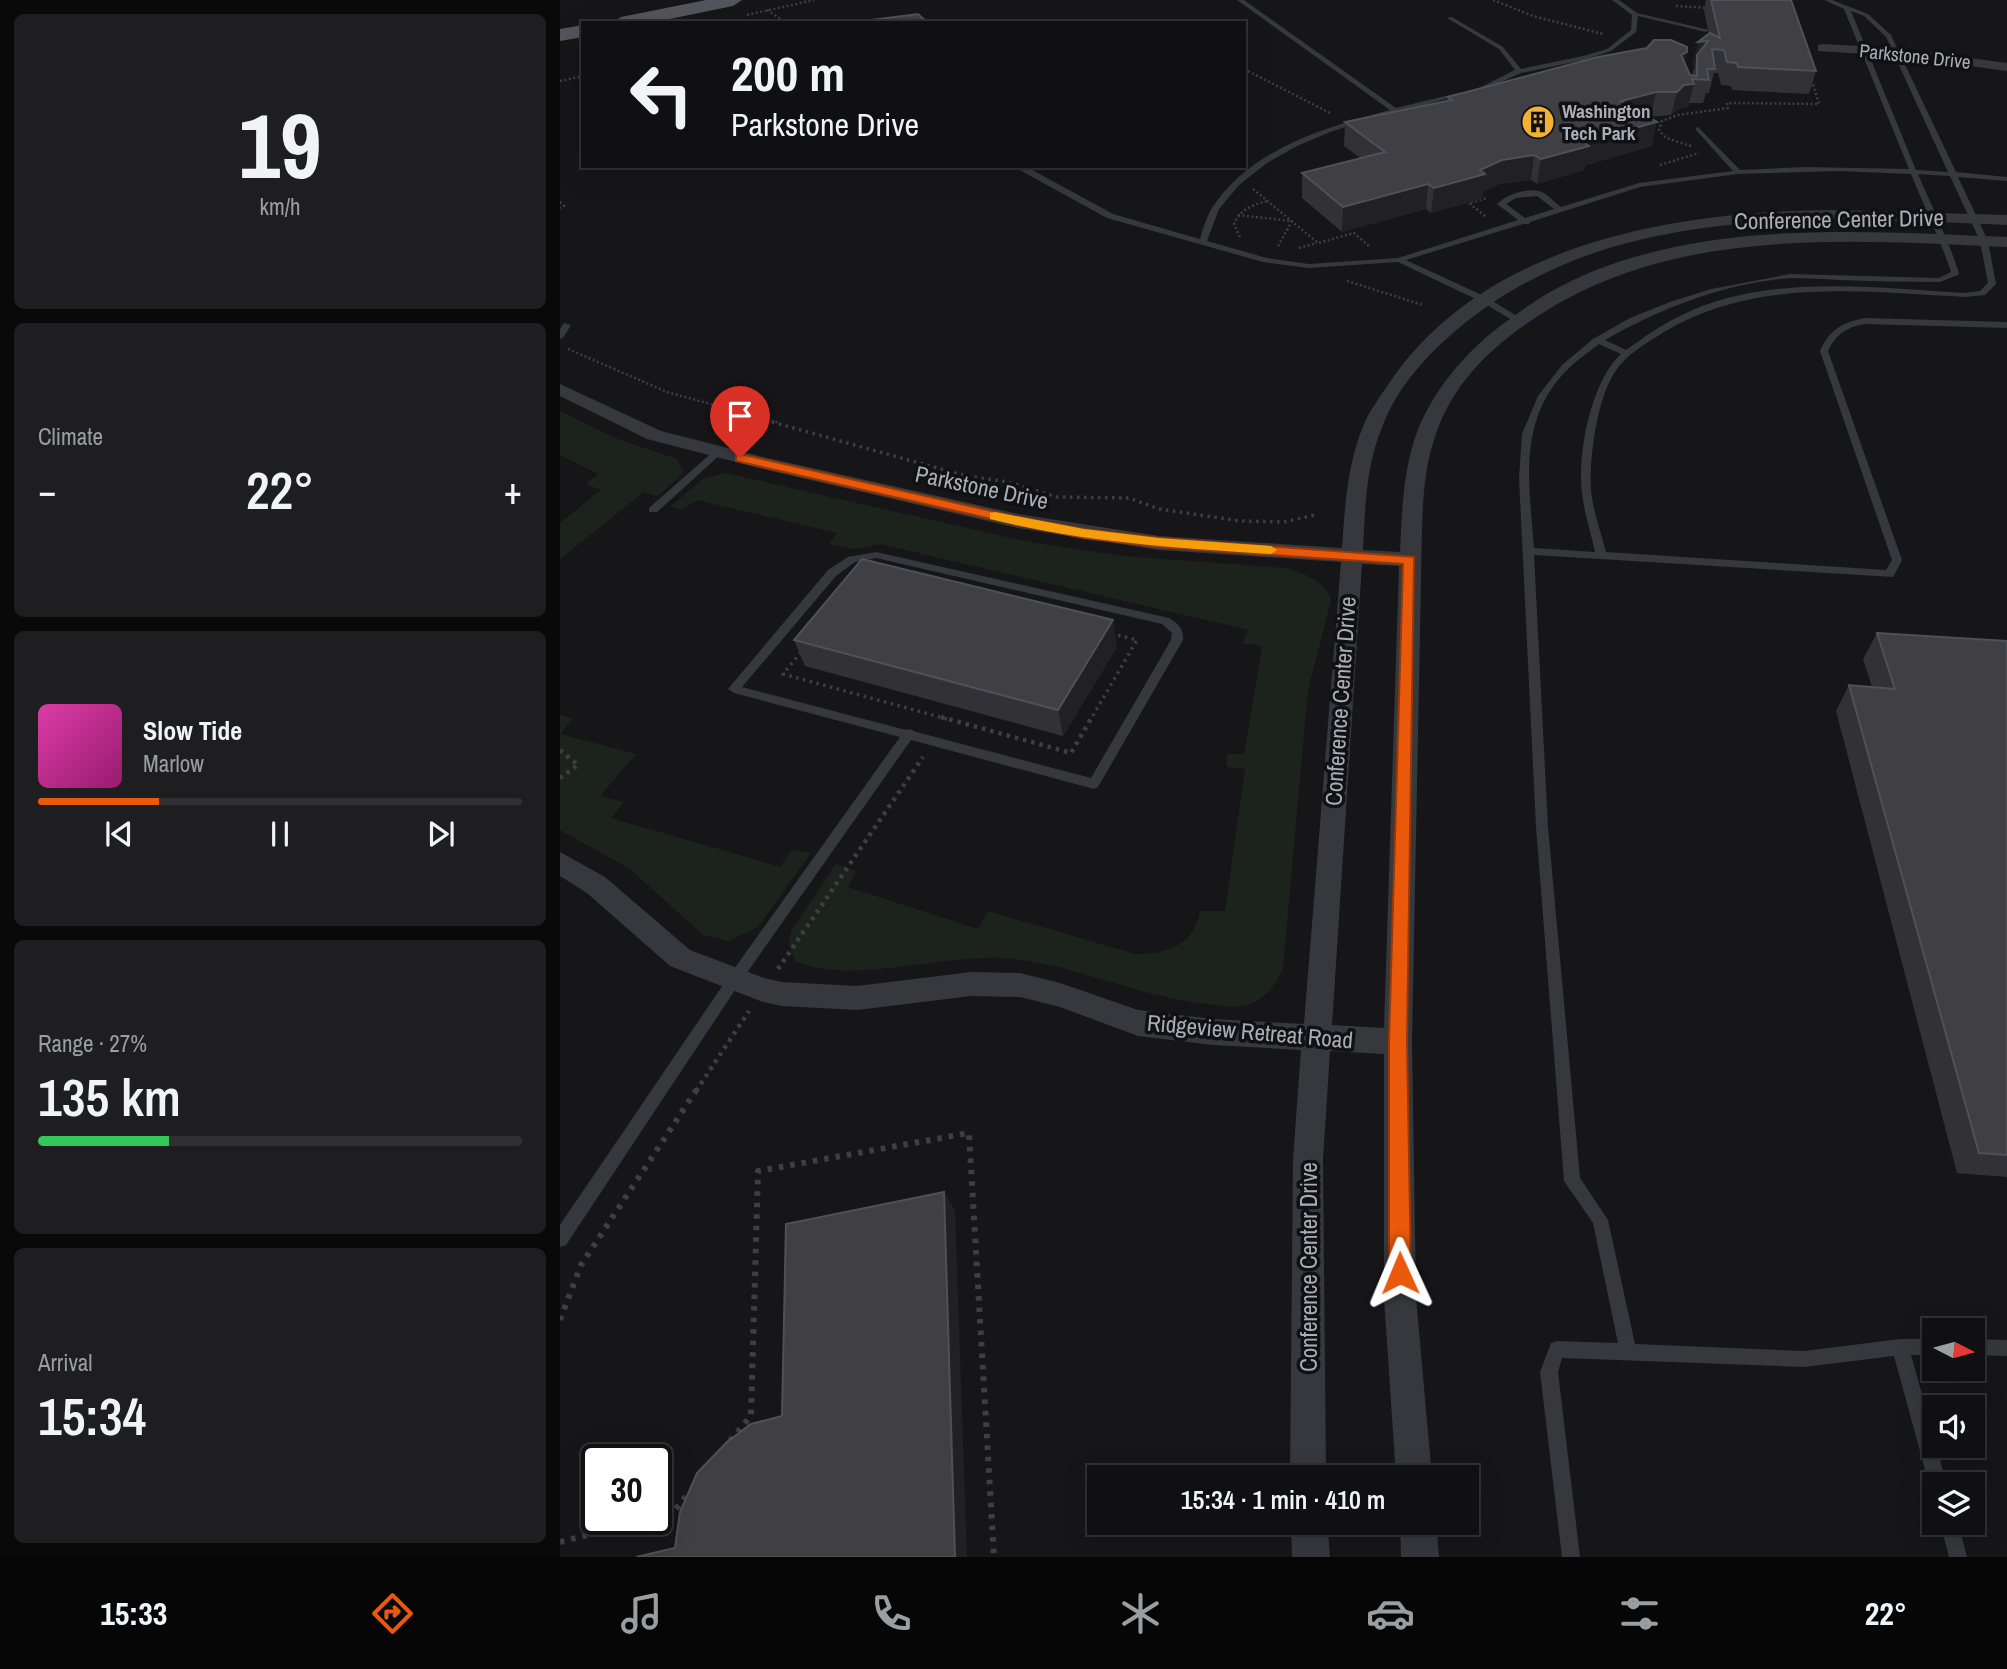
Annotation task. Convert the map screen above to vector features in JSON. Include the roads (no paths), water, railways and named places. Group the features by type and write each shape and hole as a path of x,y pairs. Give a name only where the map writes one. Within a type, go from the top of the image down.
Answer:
{"main road":[{"path":"633,21 731,4"},
{"path":"560,35 581,31"}],"street":[{"name":"Parkstone Drive","path":"1822,48 1896,52 2007,67"},
{"name":"Conference Center Drive","path":"1308,1465 1308,1158 1316,1038 1357,483 1367,442 1381,409 1429,343 1455,319 1483,299 1578,253 1672,228 1767,216 1851,214 2007,220"},
{"name":"Conference Center Drive","path":"1413,1465 1401,1298 1398,1041 1410,560 1416,473 1427,432 1454,382 1484,347 1517,320 1587,281 1676,252 1797,237 2007,242"},
{"name":"Parkstone Drive","path":"560,388 615,418 654,435 1018,521 1159,543 1410,560"},
{"name":"Ridgeview Retreat Road","path":"560,863 596,885 680,958 763,990 812,997 857,998 971,985 1020,985 1060,995 1138,1023 1213,1032 1398,1041"},
{"path":"1310,1535 1311,1557"},
{"path":"1419,1535 1420,1557"}],"lane":[{"path":"1240,0 1396,111"},
{"path":"1615,0 1628,7 1635,15 1706,30"},
{"path":"1601,555 1586,488 1600,390 1609,372 1662,328 1692,312 1750,295 1789,289 1965,295 1982,293 1992,284 1984,241 1889,36 1866,15 1827,0"},
{"path":"1628,1351 1600,1220 1572,1181 1542,827 1525,472 1527,435 1536,407 1574,358 1630,320 1678,300 1790,276 1940,280 1955,273 1944,239 1932,217 1847,8"},
{"path":"1202,243 1215,209 1263,163 1290,146 1349,124 1495,85 1519,71 1584,58 1609,50 1634,31 1635,15"},
{"path":"1450,18 1502,48 1519,71"},
{"path":"1698,129 1738,172"},
{"path":"1022,168 1110,216 1266,260 1309,266 1399,260 1639,186 1738,172 1824,168 2007,178"},
{"path":"1526,222 1502,204 1504,201 1517,195 1539,194 1560,210"},
{"path":"1399,260 1483,299 1517,320"},
{"path":"1529,551 1888,574 1897,560 1824,351 1828,338 1844,324 1865,321 2007,325"},
{"path":"560,336 567,325"},
{"path":"1600,341 1628,354"},
{"path":"653,510 718,452"},
{"path":"887,556 1165,621 1178,633 1177,640 1094,783 910,733 734,689 832,573 852,559 887,556"},
{"path":"560,1239 734,980 910,733"},
{"path":"1900,1347 1935,1472"},
{"path":"1571,1557 1549,1372 1557,1349 1804,1359 1900,1347 1922,1347"},
{"path":"1985,1348 2007,1348"},
{"path":"1952,1535 1958,1557"}],"place":[{"name":"Washington Tech Park","path":"1538,122"}]}
